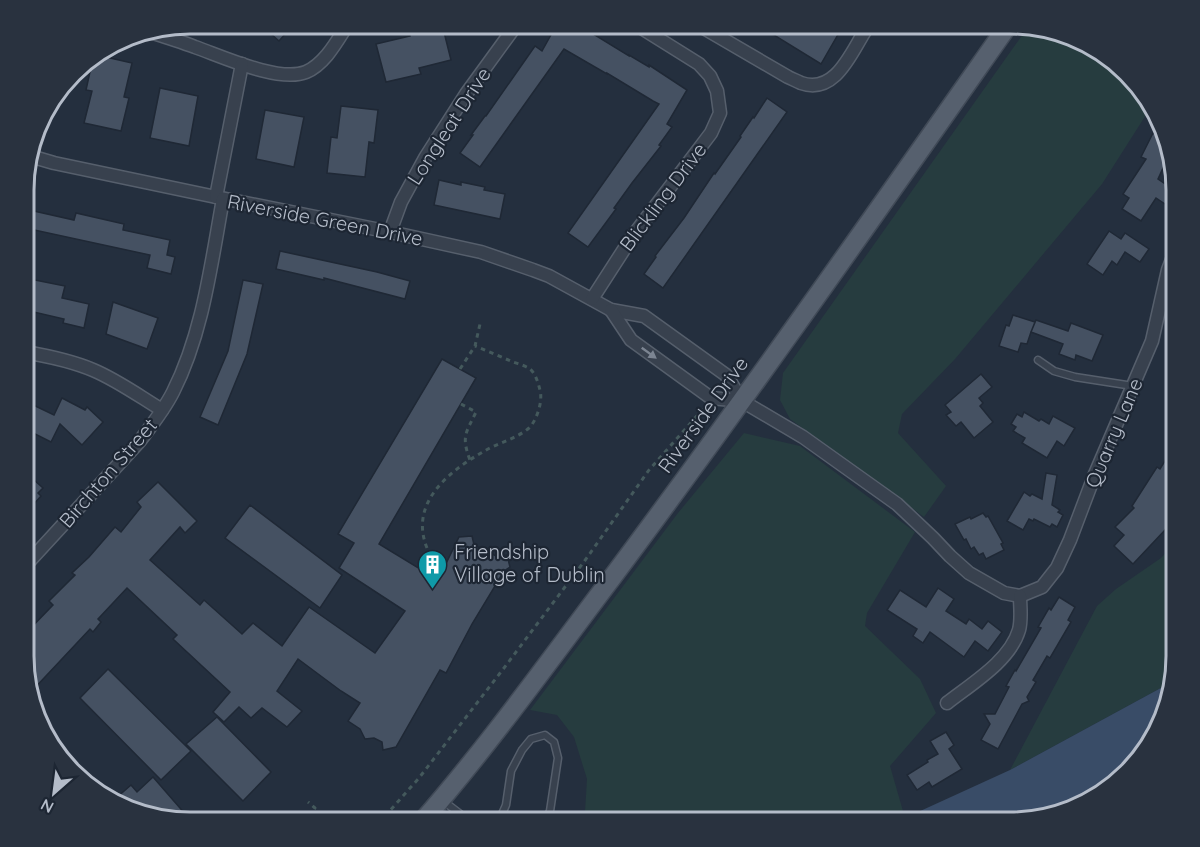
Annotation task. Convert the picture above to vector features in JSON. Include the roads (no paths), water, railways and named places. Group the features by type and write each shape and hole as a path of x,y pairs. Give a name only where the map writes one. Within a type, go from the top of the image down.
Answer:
{"main road":[{"name":"Riverside Drive","path":"431,812 519,703 742,401 1002,35"}],"street":[{"path":"164,37 242,64 293,74 313,68 328,53 340,35"},
{"name":"Longleat Drive","path":"390,232 401,202 425,158 466,94 509,35"},
{"name":"Blickling Drive","path":"592,299 632,237 711,133 720,113 717,91 710,76 699,64 653,35"},
{"path":"716,35 803,84 819,85 831,80 840,71 862,35"},
{"name":"Birchton Street","path":"35,555 139,442 162,410 185,365 202,308 242,64"},
{"name":"Riverside Green Drive","path":"38,158 481,252 549,276 611,310 644,316 726,375 742,401"},
{"name":"Quarry Lane","path":"1020,596 1042,586 1057,568 1070,540 1095,474 1152,341 1165,283"},
{"name":"Riverside Green Drive","path":"611,310 631,340 711,398 742,401"},
{"path":"34,354 93,370 111,378 162,410"},
{"path":"742,401 803,437 897,504 969,573 1004,592 1020,596 1019,629 1014,640 998,663 947,703"}],"lane":[{"path":"1038,360 1054,371 1075,377 1134,386"},
{"path":"503,812 514,764 531,739 545,735 554,742 558,758 550,812"},
{"path":"442,799 458,812"}],"water":[{"path":"1163,687 1154,716 1133,752 1112,774 1079,796 1050,807 1030,811 918,812 1010,770"}],"place":[{"name":"Friendship Village of Dublin","path":"433,590"}]}
